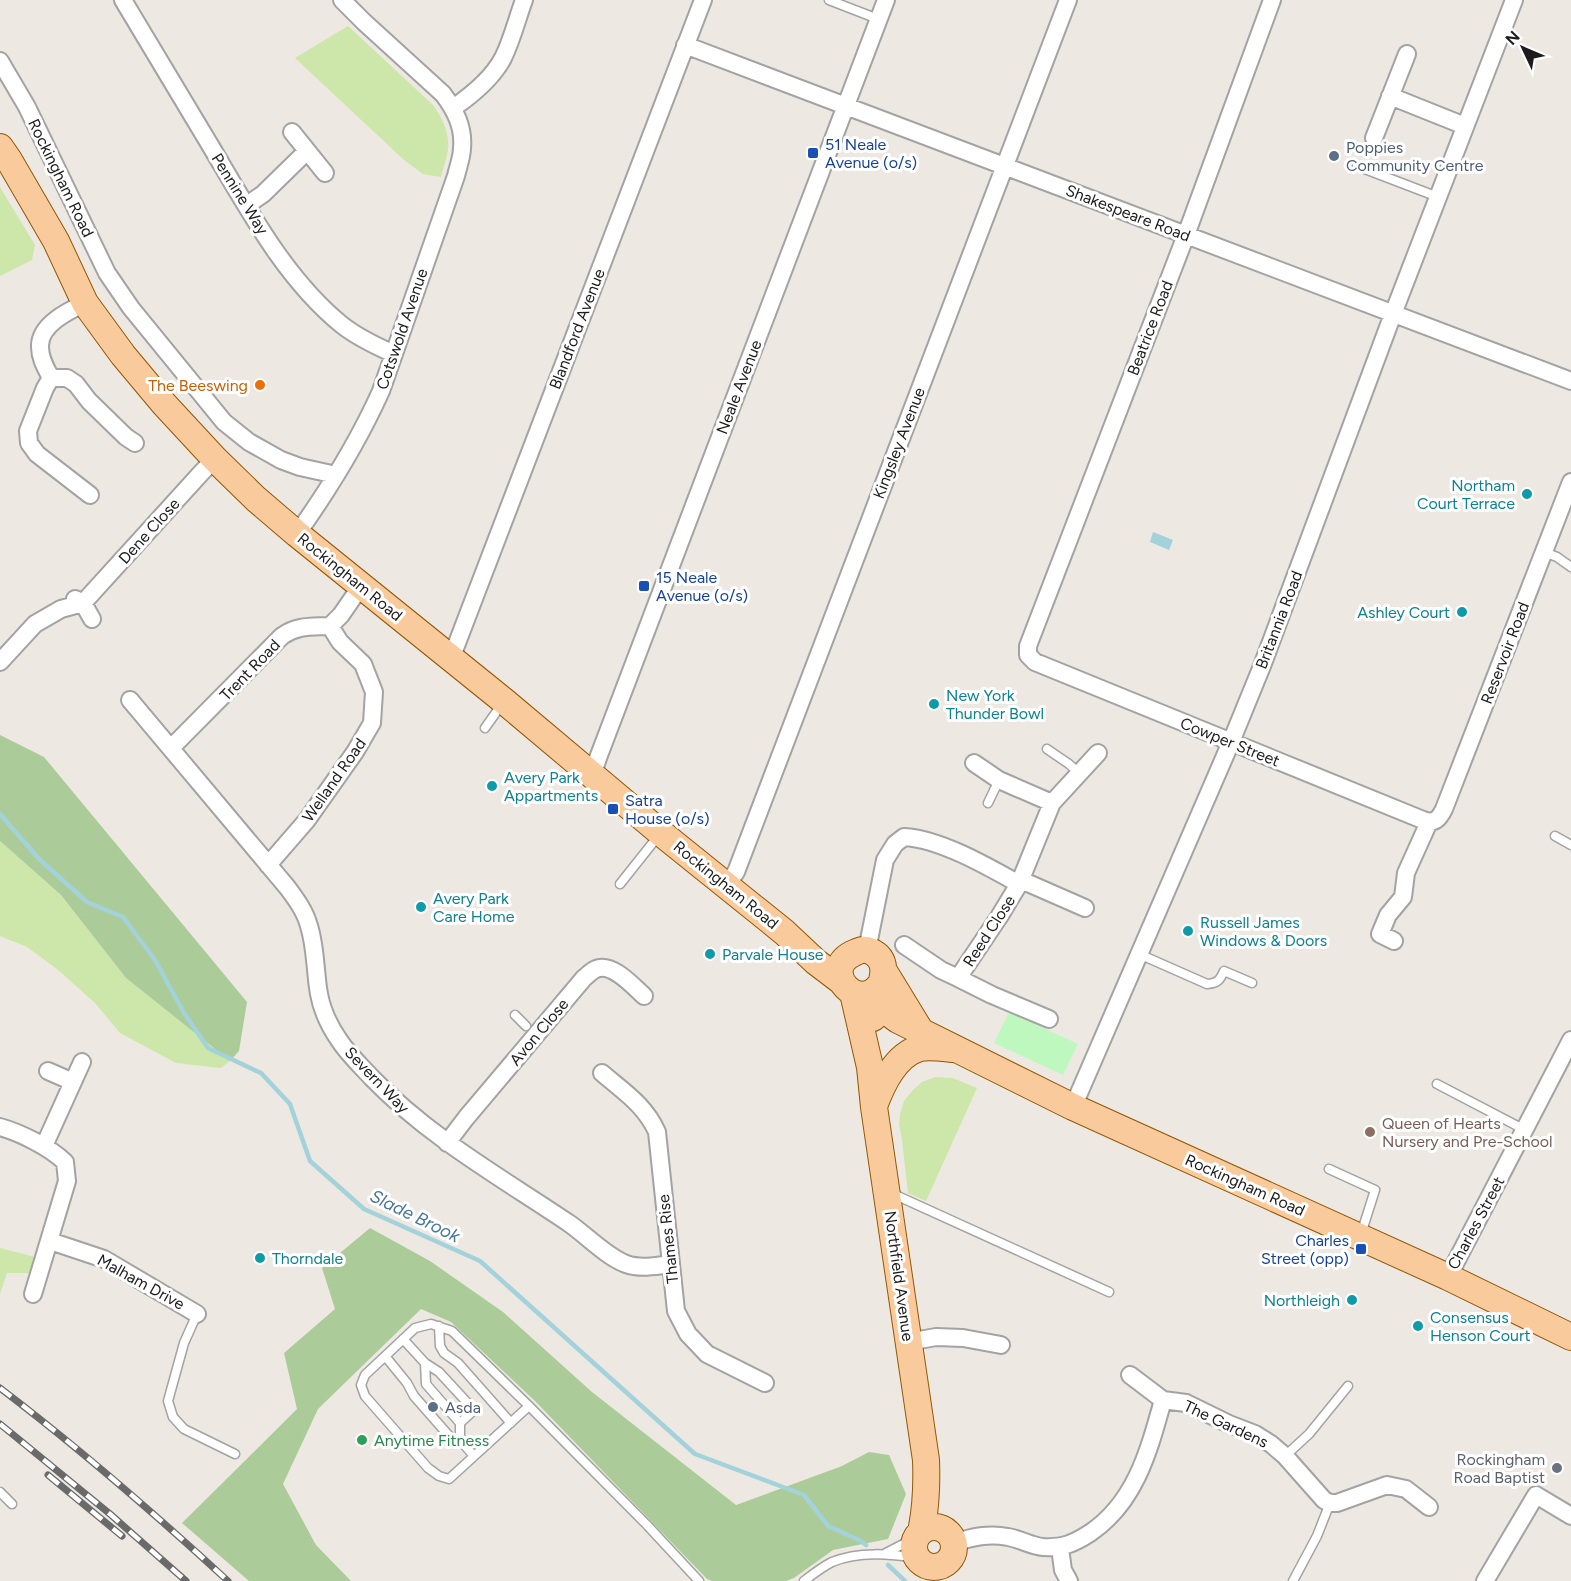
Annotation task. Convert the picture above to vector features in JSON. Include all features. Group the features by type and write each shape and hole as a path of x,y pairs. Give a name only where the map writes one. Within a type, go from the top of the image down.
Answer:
{"main road":[{"name":"Rockingham Road","path":"0,147 56,241 85,303 157,396 255,499 784,932 816,962 867,988 921,1030 1072,1107 1448,1277 1571,1337"},
{"name":"Rockingham Road","path":"784,932 825,950 861,951"},
{"path":"861,951 880,958 867,988 840,972 847,956 861,951"},
{"name":"Northfield Avenue","path":"867,988 874,1107 926,1460 925,1512 933,1554"},
{"path":"874,1107 888,1076 909,1053 921,1048 935,1047 960,1050"}],"street":[{"name":"Pennine Way","path":"123,0 246,205 282,260 302,285 343,326 394,354"},
{"path":"342,0 443,94 453,108 471,95 494,71 502,58 524,0"},
{"name":"Blandford Avenue","path":"450,657 702,0"},
{"name":"Neale Avenue","path":"589,772 596,765 886,0"},
{"name":"Kingsley Avenue","path":"726,885 736,872 1068,0"},
{"name":"Beatrice Road","path":"1028,655 1032,635 1186,234 1272,0"},
{"name":"Britannia Road","path":"1072,1107 1262,666 1514,0"},
{"name":"Shakespeare Road","path":"685,45 1571,381"},
{"path":"1374,138 1407,54"},
{"name":"Rockingham Road","path":"0,61 27,107 107,273 131,308 224,422 249,442 281,460 336,475"},
{"path":"1390,96 1465,126"},
{"name":"Cotswold Avenue","path":"297,534 366,424 381,391 456,176 463,149 461,128 453,108"},
{"path":"292,132 325,173"},
{"path":"246,205 264,194 307,152"},
{"path":"51,378 43,362 39,345 45,331 70,310 85,303"},
{"path":"51,378 67,378 76,384 89,401 126,437 135,442"},
{"path":"51,378 28,431 29,443 37,454 90,495"},
{"name":"Dene Close","path":"76,600 215,459"},
{"name":"Reservoir Road","path":"1381,935 1388,915 1403,897 1406,873 1432,822 1441,816 1444,809 1571,482"},
{"path":"330,626 341,615 361,586"},
{"path":"0,662 35,624 76,600 92,619"},
{"name":"Trent Road","path":"171,748 282,636 292,629 330,626"},
{"name":"Welland Road","path":"268,865 307,820 355,752 372,723 374,692 363,664 340,642 330,626"},
{"name":"Cowper Street","path":"1028,655 1035,662 1432,822"},
{"name":"Severn Way","path":"130,700 301,906 314,945 320,996 327,1018 339,1040 361,1066 426,1128 573,1226 616,1259 626,1264 649,1267 671,1264"},
{"path":"974,764 999,780 1052,803 1098,753"},
{"name":"Reed Close","path":"958,978 1020,882 1052,803"},
{"path":"861,951 885,860 895,844 904,837 917,838 946,849 1085,908"},
{"name":"Reed Close","path":"904,945 941,970 1049,1019"},
{"name":"Avon Close","path":"447,1143 533,1038 584,978 594,970 603,968 614,971 644,996"},
{"name":"Charles Street","path":"1448,1277 1571,1040"},
{"path":"44,1146 82,1062"},
{"path":"48,1071 73,1082"},
{"name":"Thames Rise","path":"602,1073 640,1106 650,1117 657,1132 676,1311 688,1334 707,1354 765,1383"},
{"path":"0,1127 44,1146 65,1162 67,1181 33,1294"},
{"name":"Malham Drive","path":"50,1241 104,1259 197,1314"},
{"path":"908,1342 945,1337 1001,1345"},
{"path":"933,1554 977,1536 1008,1537 1038,1547 1060,1548 1081,1539 1101,1525 1123,1502 1133,1486 1150,1446 1163,1400 1130,1375"},
{"name":"The Gardens","path":"1163,1400 1186,1403 1255,1434 1285,1456 1324,1500 1330,1503"},
{"path":"1330,1503 1336,1503 1387,1485 1406,1489 1429,1506"},
{"path":"1485,1581 1536,1495 1571,1515"},
{"path":"1060,1548 1063,1570 1069,1581"}],"lane":[{"path":"829,0 878,19"},
{"path":"1357,166 1438,197"},
{"path":"1544,552 1557,557 1571,567"},
{"path":"485,728 504,701"},
{"path":"1047,749 1079,773"},
{"path":"988,802 999,780"},
{"path":"620,884 661,833"},
{"path":"1555,836 1571,845"},
{"path":"1139,954 1207,984 1216,983 1221,979 1224,970 1252,983"},
{"path":"514,1015 526,1026"},
{"path":"1437,1084 1525,1130"},
{"path":"1329,1169 1375,1190 1360,1238"},
{"path":"887,1192 1109,1292"},
{"path":"197,1314 184,1343 168,1401 173,1417 184,1429 235,1454"},
{"path":"529,1406 449,1479 428,1468 365,1396 361,1385 365,1375 415,1328 431,1324 452,1331 529,1406 647,1525 699,1581"},
{"path":"439,1326 440,1347 444,1353 458,1363 511,1423"},
{"path":"403,1339 425,1363 439,1372 474,1410 460,1423"},
{"path":"385,1356 407,1383 414,1396 450,1437 460,1440 474,1456"},
{"path":"425,1363 426,1384 460,1423 460,1440"},
{"name":"The Gardens","path":"1285,1456 1309,1434 1348,1386"},
{"path":"0,1492 12,1504"},
{"path":"1293,1581 1317,1536 1330,1503"},
{"path":"804,1581 833,1562 861,1556 886,1553 933,1554"},
{"path":"886,1553 933,1554"}],"green space":[{"path":"348,26 433,105 445,126 448,137 447,156 441,177 423,174 404,160 295,58"},
{"path":"0,187 35,245 32,260 0,276"},
{"path":"0,735 44,757 247,1002 239,1051 230,1061 126,978 61,895 0,841"},
{"path":"0,841 61,895 126,978 230,1061 221,1068 176,1063 120,1033 95,1003 57,969 27,947 0,936"},
{"path":"1009,1012 1078,1044 1063,1075 994,1043"},
{"path":"935,1077 953,1078 977,1088 926,1201 908,1193 899,1124 904,1101 922,1082"},
{"path":"370,1228 430,1261 503,1312 592,1392 736,1505 842,1466 869,1452 889,1455 906,1494 888,1539 833,1550 794,1578 786,1581 712,1581 707,1579 535,1401 451,1322 421,1309 318,1409 283,1484 316,1545 351,1581 249,1581 182,1523 297,1409 284,1353 335,1309 322,1268"},
{"path":"0,1248 35,1257 29,1273 7,1273 0,1294"}],"water":[{"path":"1153,532 1173,540 1169,550 1150,542"}],"waterway":[{"name":"Slade Brook","path":"0,814 39,859 87,902 123,917 155,960 184,1013 208,1048 261,1073 290,1104 310,1161 364,1209 480,1261 695,1454 804,1495 828,1526 866,1545"},
{"name":"Slade Brook","path":"888,1565 905,1581"}],"railway":[{"path":"0,1388 116,1482 228,1581"},
{"path":"0,1424 110,1514 186,1581"},
{"path":"48,1475 122,1536"}],"place":[{"name":"51 Neale Avenue (o/s)","path":"813,153"},
{"name":"Poppies Community Centre","path":"1334,156"},
{"name":"The Beeswing","path":"260,385"},
{"name":"Northam Court Terrace","path":"1527,494"},
{"name":"15 Neale Avenue (o/s)","path":"644,586"},
{"name":"Ashley Court","path":"1462,612"},
{"name":"New York Thunder Bowl","path":"934,704"},
{"name":"Avery Park Appartments","path":"492,786"},
{"name":"Satra House (o/s)","path":"613,809"},
{"name":"Avery Park Care Home","path":"421,907"},
{"name":"Russell James Windows & Doors","path":"1188,931"},
{"name":"Parvale House","path":"710,954"},
{"name":"Queen of Hearts Nursery and Pre-School","path":"1370,1132"},
{"name":"Charles Street (opp)","path":"1361,1249"},
{"name":"Thorndale","path":"260,1258"},
{"name":"Northleigh","path":"1352,1300"},
{"name":"Consensus Henson Court","path":"1418,1326"},
{"name":"Asda","path":"433,1407"},
{"name":"Anytime Fitness","path":"362,1440"},
{"name":"Rockingham Road Baptist","path":"1557,1468"}]}
